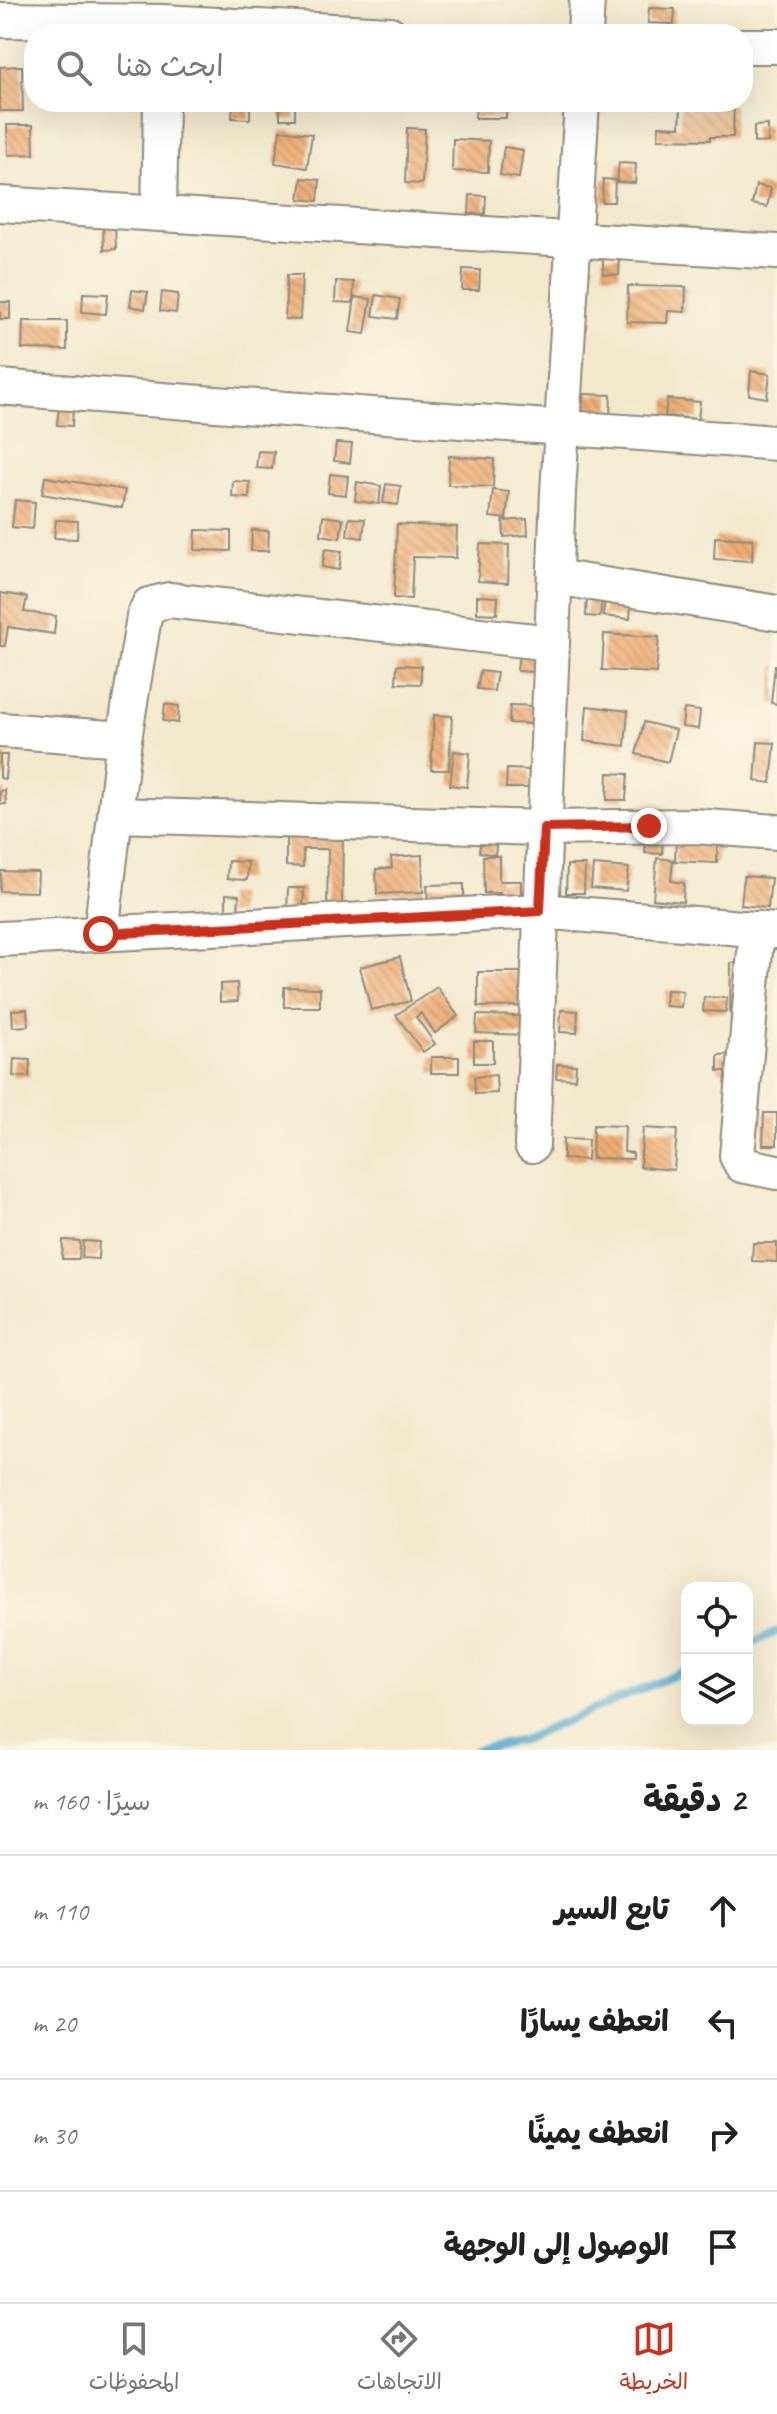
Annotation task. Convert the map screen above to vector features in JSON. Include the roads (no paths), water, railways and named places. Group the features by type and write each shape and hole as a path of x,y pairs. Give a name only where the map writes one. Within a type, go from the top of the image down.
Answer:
{"street":[{"path":"586,24 587,0"},
{"path":"0,20 162,19 238,24"},
{"path":"753,46 777,46"},
{"path":"159,213 161,112"},
{"path":"532,1145 555,577 581,112"},
{"path":"0,204 777,252"},
{"path":"0,387 183,403 564,426 777,443"},
{"path":"555,577 777,613"},
{"path":"101,934 124,739 144,617 149,605 169,600 552,643"},
{"path":"0,730 124,739"},
{"path":"115,815 544,828 694,826 777,832"},
{"path":"0,939 540,911 767,930 737,1156 742,1165 777,1172"}],"waterway":[{"path":"753,1642 777,1632"},
{"path":"476,1750 522,1740 681,1673"}]}
